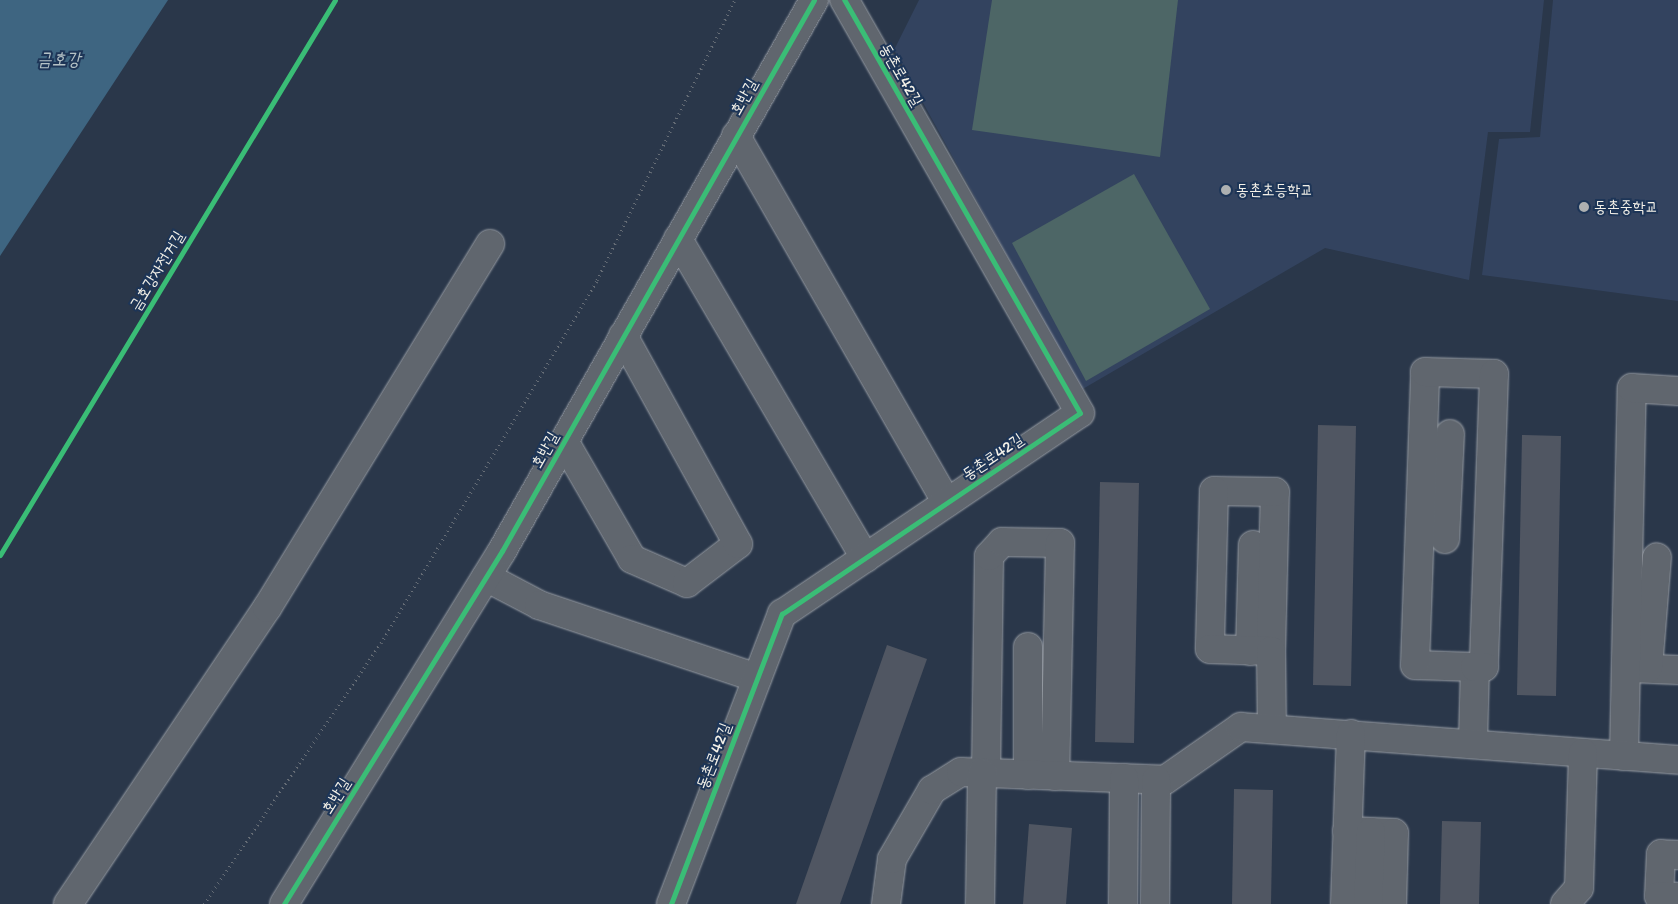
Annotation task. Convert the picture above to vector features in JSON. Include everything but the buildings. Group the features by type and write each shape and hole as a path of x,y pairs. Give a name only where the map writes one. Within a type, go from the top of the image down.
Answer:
{"street":[{"name":"호반길","path":"284,904 486,577 814,0"},
{"name":"동촌로42길","path":"671,904 782,614 1080,413 844,0"},
{"path":"736,136 946,504"},
{"path":"678,239 865,558"},
{"path":"68,904 267,608 490,244"},
{"path":"564,441 632,558 686,583 738,544 623,336"},
{"path":"1432,538 1425,372 1494,374 1484,668 1415,665 1432,538 1450,434"},
{"path":"1638,668 1624,643 1632,388 1678,391"},
{"path":"1214,491 1275,492 1260,651 1210,649 1214,491"},
{"path":"1432,538 1488,541"},
{"path":"980,904 989,556 1002,542 1060,543 1055,776"},
{"path":"1253,546 1260,651 1272,729"},
{"path":"1624,756 1657,557"},
{"path":"486,577 540,605 757,678"},
{"path":"1028,647 1028,774"},
{"path":"1474,742 1475,667"},
{"path":"1638,668 1678,670"},
{"path":"886,904 892,859 932,790 961,772 1165,780 1241,727 1474,742 1678,760"},
{"path":"1351,734 1359,832 1368,904"},
{"path":"1565,904 1579,888 1583,753"},
{"path":"1123,904 1124,778"},
{"path":"1155,904 1156,780"},
{"path":"1345,904 1359,832"},
{"path":"1359,832 1394,833 1392,904"},
{"path":"1678,855 1661,854 1659,896 1678,897"}],"path":[{"path":"204,904 382,642 597,280 736,0"}],"shaded area":[{"name":"동촌초등학교","path":"919,0 1544,0 1530,132 1488,132 1469,280 1325,248 1081,390 894,50"},
{"name":"동촌중학교","path":"1553,0 1678,0 1678,301 1482,275 1499,139 1540,137"}],"green space":[{"path":"992,0 1178,0 1160,157 972,130"},
{"path":"1134,174 1210,309 1086,381 1012,243"}],"water":[{"name":"금호강","path":"0,0 168,0 0,256"}],"cycle path":[{"name":"금호강자전거길","path":"0,555 335,0"},
{"path":"284,904 502,551 814,0"},
{"path":"671,904 782,614 1080,413 844,0"}],"place":[{"name":"동촌초등학교","path":"1226,190"},
{"name":"동촌중학교","path":"1584,207"}]}
